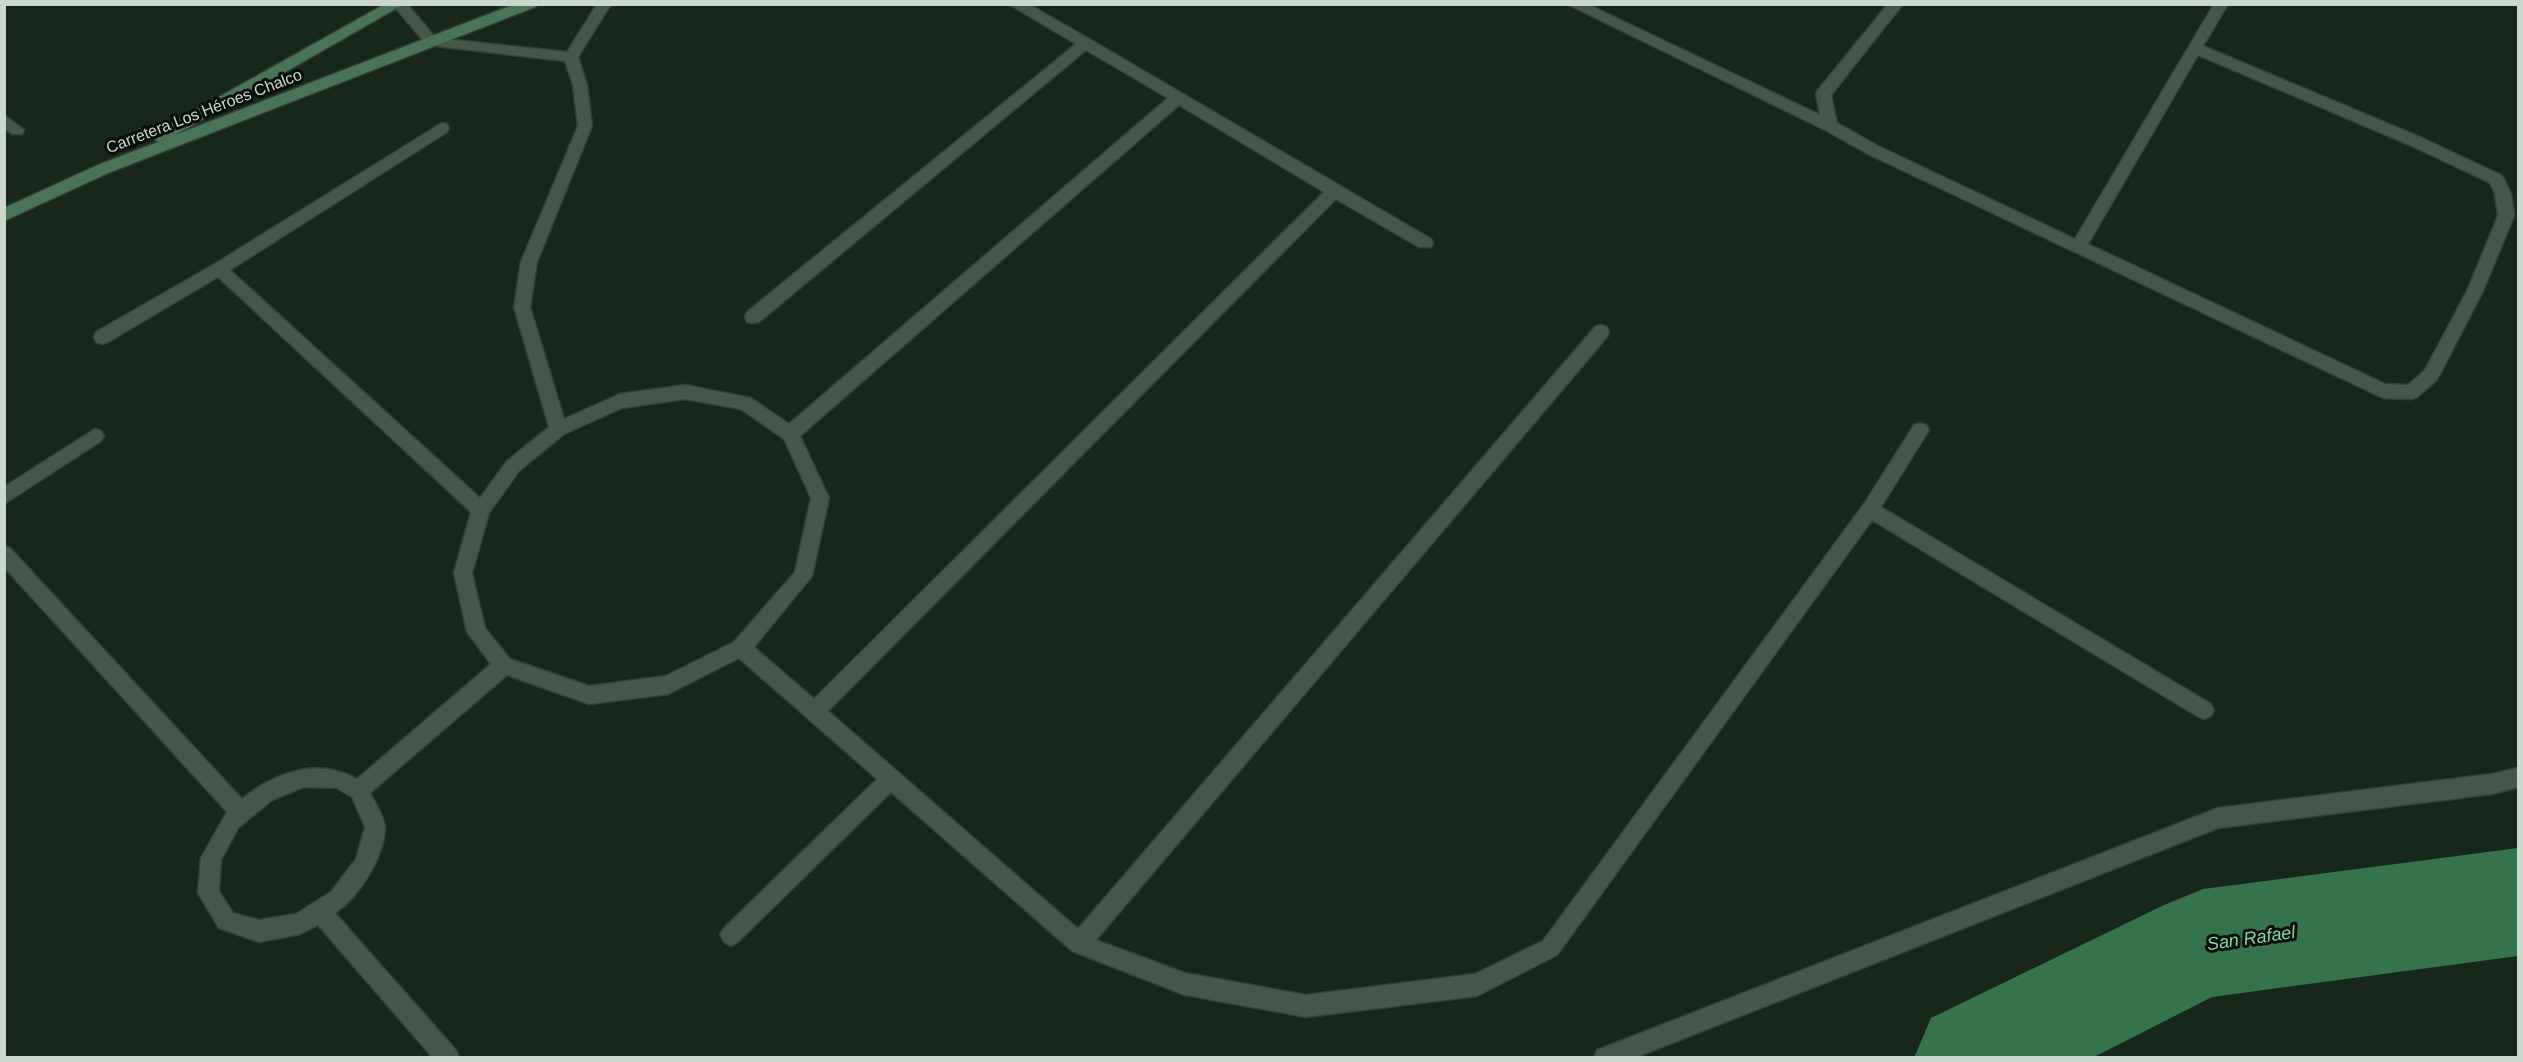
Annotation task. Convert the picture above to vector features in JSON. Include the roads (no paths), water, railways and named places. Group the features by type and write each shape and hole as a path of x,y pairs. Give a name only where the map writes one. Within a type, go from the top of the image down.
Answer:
{"street":[{"path":"398,4 432,42 571,57"},
{"name":"Carretera Los Héroes Chalco","path":"104,169 398,4"},
{"name":"Carretera Los Héroes Chalco","path":"104,169 530,4"},
{"path":"558,429 522,307 529,262 585,126 579,85 571,57 604,4"},
{"path":"1016,4 1179,97 1333,192 1425,243"},
{"path":"1574,4 1830,126 1875,151 2383,391 2411,392 2431,375 2475,291 2506,216 2503,194 2496,179 2417,141 2194,48"},
{"path":"1830,126 1823,94 1896,4"},
{"path":"2078,247 2221,4"},
{"path":"753,317 1086,43"},
{"path":"790,434 1179,97"},
{"path":"4,120 16,130"},
{"path":"102,337 219,269 441,128"},
{"path":"4,215 104,169"},
{"path":"814,712 1333,192"},
{"path":"219,269 481,510"},
{"path":"1079,944 1601,332"},
{"path":"685,392 745,403 790,434 820,498 803,576 741,648 668,685 589,695 504,665 476,632 463,573 481,510 513,466 558,429 620,401 685,392"},
{"path":"741,648 1079,944 1185,984 1306,1006 1477,985 1550,948 1870,509 1920,430"},
{"path":"4,497 95,436"},
{"path":"1870,509 2204,710"},
{"path":"4,554 241,813"},
{"path":"359,790 504,665"},
{"path":"304,777 339,779 359,790 375,827 365,864 338,899 300,924 259,932 226,921 208,893 211,858 231,821 265,793 304,777"},
{"path":"1605,1058 2218,818 2492,784 2518,778"},
{"path":"731,934 891,779"},
{"path":"320,911 448,1058"}],"waterway":[{"name":"San Rafael","path":"1971,1058 2203,944 2518,902"}]}
